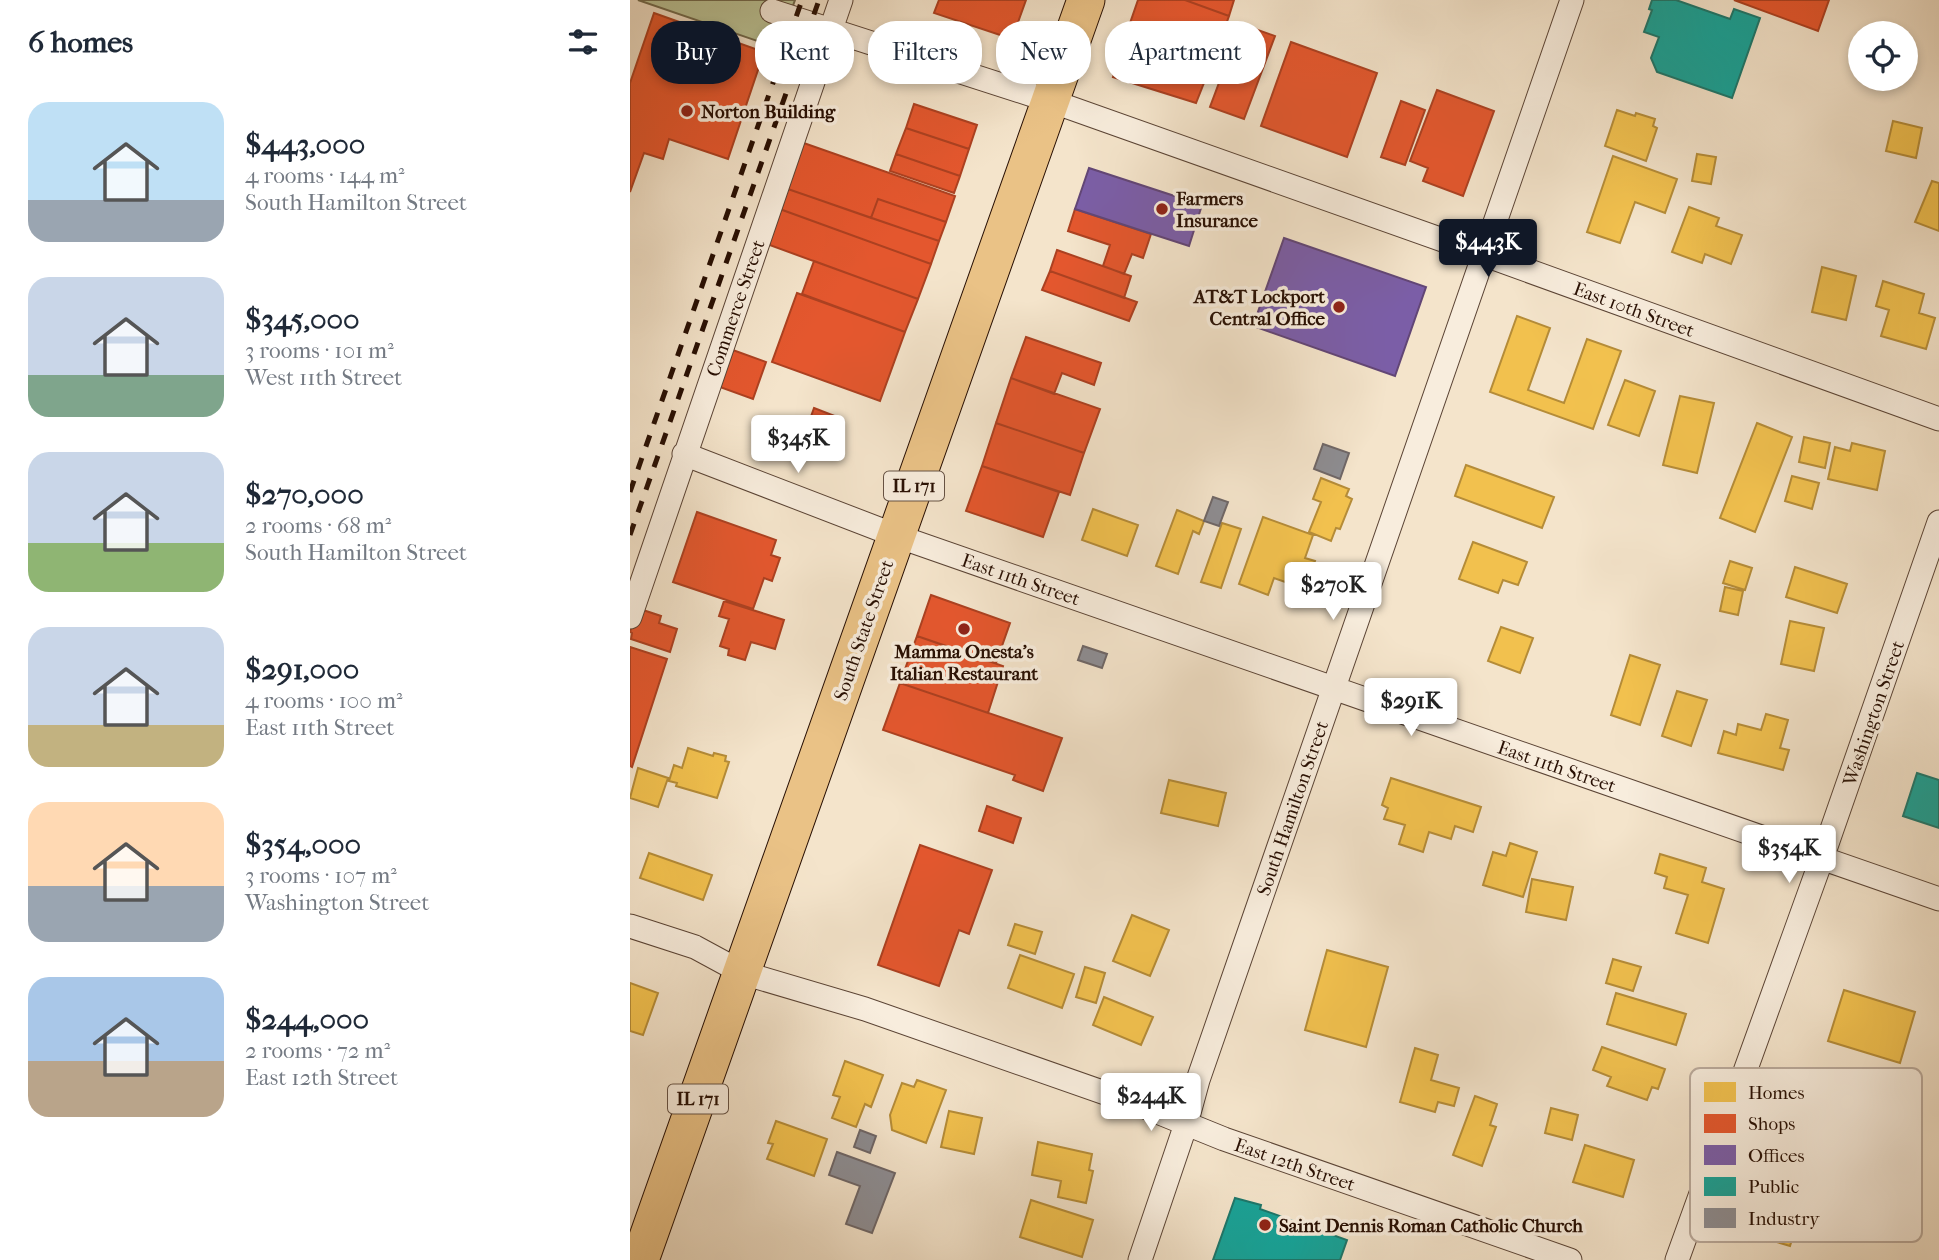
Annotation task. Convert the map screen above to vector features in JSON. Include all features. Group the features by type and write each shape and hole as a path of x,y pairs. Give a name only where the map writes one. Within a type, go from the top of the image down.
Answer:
{"main road":[{"name":"South State Street","path":"640,1260 1086,0"}],"street":[{"name":"Commerce Street","path":"834,21 841,0"},
{"name":"South Hamilton Street","path":"1140,1260 1198,1080 1572,0"},
{"name":"East 10th Street","path":"772,11 803,21"},
{"name":"East 10th Street","path":"854,37 1051,101 1939,419"},
{"name":"Commerce Street","path":"630,617 812,84"},
{"name":"East 11th Street","path":"684,454 897,536 1939,899"},
{"name":"Washington Street","path":"1746,1068 1939,522"},
{"name":"East 12th Street","path":"630,926 695,947 743,972 866,1009 1132,1102 1249,1148 1570,1260"},
{"name":"Washington Street","path":"1677,1260 1690,1224"}],"green space":[{"path":"638,0 795,0 788,21 755,21 755,40 741,35 741,21 699,21"}],"building: Homes":[{"path":"1617,110 1655,119 1653,126 1657,128 1646,161 1605,146"},
{"path":"1893,121 1922,128 1916,158 1886,151"},
{"path":"1697,154 1716,157 1711,184 1692,181"},
{"path":"1613,156 1677,179 1665,213 1635,202 1620,243 1587,232"},
{"path":"1932,181 1939,183 1939,231 1915,222"},
{"path":"1689,207 1719,218 1716,226 1742,235 1731,264 1705,254 1702,263 1672,252"},
{"path":"1822,267 1856,276 1846,320 1812,312"},
{"path":"1883,281 1924,294 1919,313 1935,318 1926,349 1881,336 1889,310 1876,306"},
{"path":"1517,316 1550,328 1528,390 1564,403 1587,339 1621,351 1593,429 1490,392"},
{"path":"1625,380 1655,391 1639,436 1608,425"},
{"path":"1680,396 1714,403 1697,473 1663,465"},
{"path":"1757,423 1792,437 1755,532 1720,518"},
{"path":"1804,437 1830,443 1825,468 1799,462"},
{"path":"1852,443 1885,451 1877,490 1828,479 1835,447 1850,451"},
{"path":"1466,465 1554,497 1542,528 1455,496"},
{"path":"1792,476 1819,483 1812,509 1785,501"},
{"path":"1321,478 1349,489 1346,496 1352,499 1340,529 1336,528 1331,541 1309,532 1321,502 1313,499"},
{"path":"1093,509 1138,525 1127,556 1082,540"},
{"path":"1177,510 1204,521 1199,534 1193,531 1178,574 1156,566"},
{"path":"1263,517 1313,535 1305,558 1315,561 1305,589 1274,578 1268,595 1239,584"},
{"path":"1222,523 1241,529 1221,588 1201,582"},
{"path":"1473,542 1527,562 1518,585 1503,580 1498,593 1459,579"},
{"path":"1730,561 1752,568 1745,590 1723,583"},
{"path":"1795,567 1847,584 1837,613 1786,597"},
{"path":"1725,587 1743,591 1738,615 1720,611"},
{"path":"1790,621 1824,628 1814,671 1781,664"},
{"path":"1501,627 1533,638 1520,673 1488,661"},
{"path":"1630,655 1660,665 1640,725 1611,715"},
{"path":"1677,691 1707,700 1691,746 1662,736"},
{"path":"1766,714 1788,720 1780,748 1789,750 1783,770 1718,753 1724,731 1736,735 1738,724 1761,730"},
{"path":"688,748 713,756 714,753 726,756 725,761 729,762 717,798 676,786 677,783 669,781 674,765 682,768"},
{"path":"638,768 668,778 658,807 630,798"},
{"path":"1391,778 1481,807 1473,832 1455,826 1451,839 1429,832 1423,852 1399,844 1405,825 1384,819 1388,808 1382,805"},
{"path":"1169,780 1226,793 1218,826 1161,813"},
{"path":"1510,843 1537,852 1523,897 1483,885 1493,852 1506,856"},
{"path":"649,853 712,875 703,900 640,878"},
{"path":"1660,854 1706,868 1702,882 1724,889 1708,943 1676,933 1688,895 1664,888 1667,877 1655,873"},
{"path":"1532,879 1573,887 1566,920 1526,912"},
{"path":"1132,915 1169,930 1150,976 1113,961"},
{"path":"1015,924 1042,932 1035,954 1008,945"},
{"path":"1327,950 1388,967 1366,1047 1305,1030"},
{"path":"1020,955 1074,974 1062,1008 1008,988"},
{"path":"1613,959 1641,967 1633,991 1606,983"},
{"path":"1085,967 1105,973 1096,1003 1076,997"},
{"path":"630,983 658,993 643,1035 630,1031"},
{"path":"1844,990 1915,1012 1900,1063 1828,1041"},
{"path":"1616,993 1686,1014 1676,1045 1607,1024"},
{"path":"1104,997 1153,1017 1141,1045 1093,1025"},
{"path":"1602,1047 1665,1069 1658,1089 1652,1087 1647,1100 1607,1086 1611,1077 1593,1070"},
{"path":"1415,1048 1438,1055 1431,1080 1459,1088 1454,1106 1438,1102 1435,1112 1400,1102"},
{"path":"845,1061 883,1075 871,1107 865,1104 856,1127 832,1118 840,1097 833,1095"},
{"path":"917,1080 946,1090 926,1143 892,1130 890,1115 902,1083 914,1087"},
{"path":"1475,1096 1497,1104 1490,1125 1496,1127 1482,1166 1453,1155"},
{"path":"1551,1108 1578,1115 1572,1140 1545,1133"},
{"path":"949,1111 982,1118 974,1154 941,1147"},
{"path":"776,1121 827,1139 814,1176 767,1159 773,1144 768,1143"},
{"path":"1038,1142 1092,1154 1089,1170 1093,1171 1086,1203 1058,1197 1061,1181 1032,1175"},
{"path":"1585,1145 1634,1160 1623,1197 1573,1182"},
{"path":"1031,1200 1093,1220 1082,1257 1020,1237"}],"building: Shops":[{"path":"939,0 1026,0 1018,21 996,21 996,34 982,29 982,21 958,21 934,13"},
{"path":"1138,0 1185,0 1229,16 1227,21 1131,21"},
{"path":"1185,0 1234,0 1229,16"},
{"path":"1734,0 1829,0 1818,31"},
{"name":"Norton Building","path":"654,13 677,21 651,21"},
{"name":"Norton Building","path":"651,22 651,84 741,84 741,44 755,49 755,79 728,159 669,139 663,159 644,153 630,192 630,83"},
{"path":"1266,33 1275,36 1266,60"},
{"path":"1291,42 1377,73 1347,157 1261,126"},
{"path":"1135,84 1204,84 1196,103"},
{"path":"1219,84 1257,84 1244,119 1210,107"},
{"path":"1437,90 1494,111 1463,196 1423,181 1428,168 1410,161"},
{"path":"1401,101 1425,110 1405,165 1381,157"},
{"path":"914,104 977,125 969,149 906,128"},
{"path":"906,128 969,149 960,176 896,154"},
{"path":"798,141 955,196 946,222 878,199 871,218 782,187"},
{"path":"896,154 960,176 954,193 890,171"},
{"path":"782,187 939,241 931,264 777,208"},
{"path":"878,199 946,222 939,241 871,218"},
{"path":"777,208 931,264 918,299 764,243"},
{"path":"1075,209 1151,234 1143,258 1132,254 1124,274 1103,266 1110,245 1068,231"},
{"path":"1057,250 1131,276 1124,298 1050,271"},
{"path":"814,261 918,299 905,332 802,294"},
{"path":"1050,271 1137,302 1129,321 1042,290"},
{"path":"797,293 905,332 880,401 772,362"},
{"path":"1026,337 1101,363 1094,385 1062,373 1054,394 1011,378"},
{"path":"730,349 766,362 753,399 717,386"},
{"path":"1011,378 1100,409 1084,453 996,423"},
{"path":"814,408 840,418 831,445 804,436"},
{"path":"996,423 1084,453 1070,495 982,466"},
{"path":"982,466 1059,492 1043,537 966,511"},
{"path":"697,512 776,540 771,555 780,558 772,581 764,578 753,609 673,582"},
{"name":"Mamma Onesta's Italian Restaurant","path":"931,595 1010,623 996,663 917,636"},
{"path":"724,601 784,620 775,649 751,642 745,660 728,655 729,649 720,646 729,619 719,616"},
{"path":"637,608 661,616 659,623 677,629 670,652 631,639 630,632"},
{"path":"917,636 1003,666 988,713 900,683"},
{"path":"630,647 667,659 632,767 630,766"},
{"path":"900,683 1062,738 1043,791 1013,780 1015,775 883,730"},
{"path":"987,806 1021,818 1013,843 979,831"},
{"path":"920,845 992,870 969,934 959,930 939,986 878,965"}],"building: Offices":[{"path":"1089,168 1202,205 1189,246 1075,209"},
{"name":"AT&T Lockport Central Office","path":"1284,238 1426,287 1395,376 1253,326"}],"building: Public":[{"path":"1652,0 1676,0 1730,19 1734,9 1760,18 1732,98 1657,72 1651,58 1659,37 1644,32 1652,10 1649,9"},
{"path":"1917,773 1939,780 1939,828 1903,816"},
{"name":"Saint Dennis Roman Catholic Church","path":"1235,1198 1261,1205 1260,1209 1347,1240 1340,1260 1213,1260"}],"building: Industry":[{"path":"1323,444 1349,453 1340,479 1314,469"},
{"path":"1213,497 1228,502 1219,526 1204,521"},
{"path":"1083,646 1107,654 1102,668 1078,660"},
{"path":"860,1130 876,1136 870,1153 854,1147"},
{"path":"837,1152 895,1173 872,1233 846,1224 860,1186 829,1175"}],"railway":[{"path":"630,492 802,0"},
{"path":"630,535 819,0"}],"place":[{"name":"Norton Building","path":"687,111"},
{"name":"Farmers Insurance","path":"1162,209"},
{"name":"AT&T Lockport Central Office","path":"1339,307"},
{"name":"Mamma Onesta's Italian Restaurant","path":"964,629"},
{"name":"Saint Dennis Roman Catholic Church","path":"1265,1225"}]}
